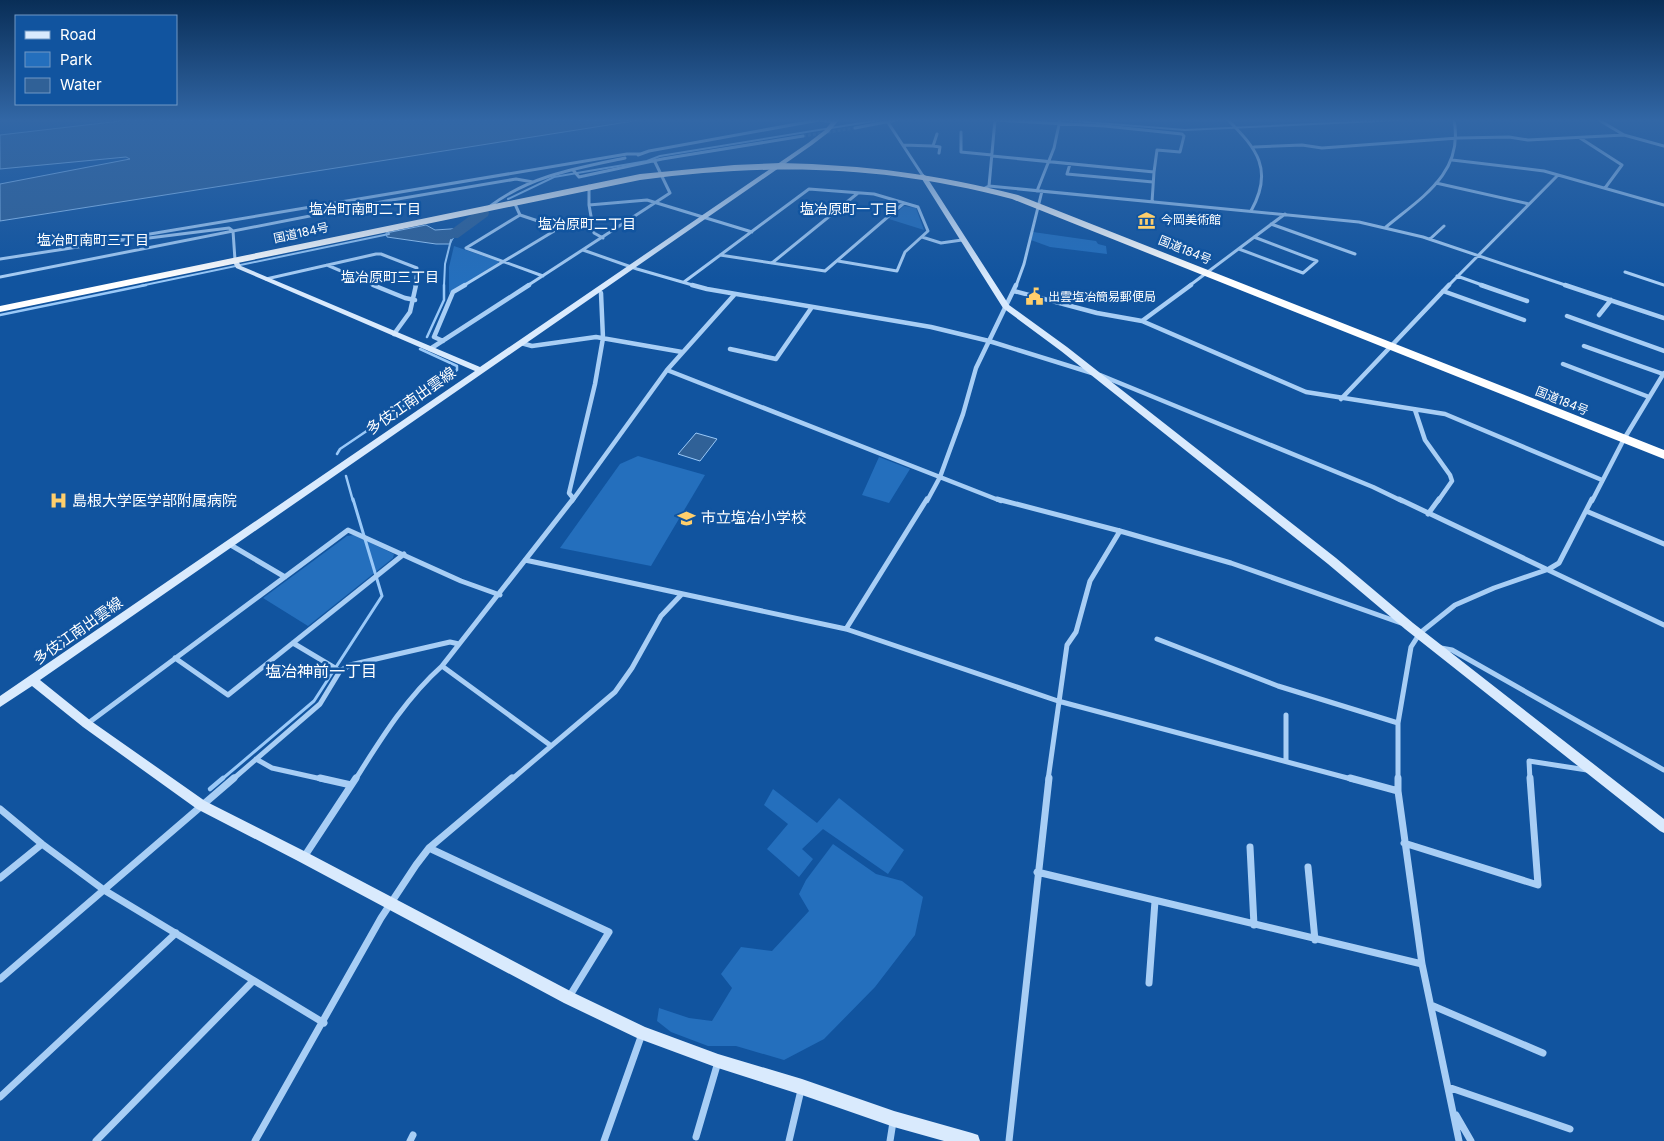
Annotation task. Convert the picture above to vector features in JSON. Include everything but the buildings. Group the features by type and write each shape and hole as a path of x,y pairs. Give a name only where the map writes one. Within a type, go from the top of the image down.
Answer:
{"highway":[{"name":"国道184号","path":"0,309 589,186 671,173"},
{"name":"国道184号","path":"900,173 987,187 1038,205 1664,455"}],"street":[{"path":"0,258 515,173"},
{"path":"489,207 497,200 533,182 570,173"},
{"path":"576,173 579,177 598,173"},
{"name":"多伎江南出雲線","path":"0,702 480,370 521,344 765,173"},
{"path":"921,173 962,240 1006,306 1332,561 1409,626 1664,827"},
{"path":"989,173 987,187 1285,214 1386,227 1430,239 1664,318"},
{"path":"1037,191 1044,173"},
{"path":"1067,173 1153,182"},
{"path":"1152,202 1154,173"},
{"path":"1251,211 1258,199 1262,173"},
{"path":"1386,227 1446,173"},
{"path":"1554,173 1664,205"},
{"path":"1605,188 1616,173"},
{"path":"430,349 657,203 670,193 661,174"},
{"path":"1341,399 1457,276 1558,174"},
{"path":"0,277 386,201 507,180 524,179 533,182"},
{"path":"1436,183 1529,204"},
{"path":"589,186 589,205 594,233 603,238"},
{"path":"684,282 809,189 874,194 918,207 928,232 905,252 897,271 838,261"},
{"path":"846,629 916,520 940,477 963,414 976,368 1014,291 1024,264 1042,191"},
{"path":"772,263 858,193"},
{"path":"589,205 641,200 657,203 752,232"},
{"path":"514,202 520,216"},
{"path":"720,255 825,271 904,203"},
{"path":"1142,321 1209,273 1285,214"},
{"path":"442,341 434,337 453,292 504,261 559,228 520,216 466,248 504,261 543,276"},
{"path":"1271,224 1354,254"},
{"path":"1430,239 1444,226"},
{"path":"120,239 128,241 221,228 228,228 233,231"},
{"path":"233,231 235,260 238,268 480,370"},
{"path":"922,237 940,243 962,240"},
{"path":"1239,249 1302,273 1317,260 1254,237"},
{"path":"584,250 684,282 735,294 931,327 989,341 1093,373 1373,487 1664,625"},
{"path":"266,279 381,254 417,268 415,300 401,328 394,334"},
{"path":"327,265 388,291 415,300"},
{"path":"1625,272 1664,285"},
{"path":"1457,276 1527,301"},
{"path":"1014,291 1097,313 1142,321 1306,392 1458,418 1602,480"},
{"path":"1443,291 1524,320"},
{"path":"573,498 569,493 595,384 603,338 601,293"},
{"path":"303,857 380,740 420,686 442,666 500,595 667,370 735,294"},
{"path":"1599,315 1611,300"},
{"path":"730,349 776,359 812,307"},
{"path":"1567,316 1664,351"},
{"path":"521,344 532,346 582,338 603,338 682,352"},
{"path":"1459,1141 1422,964 1404,843 1398,791 1398,723 1411,647 1420,634 1455,605 1494,588 1549,569 1559,563 1624,439 1664,373 1584,346"},
{"path":"1563,364 1650,396"},
{"path":"667,370 1004,502 1120,531 1231,563 1409,626"},
{"path":"1415,410 1425,440 1452,481 1428,514"},
{"path":"1586,511 1664,544"},
{"path":"87,724 348,530 377,540 472,587 500,595"},
{"path":"1009,1141 1037,872 1058,701 1067,645 1076,632 1090,581 1120,531"},
{"path":"229,544 285,577"},
{"path":"175,658 228,695 404,554"},
{"path":"525,560 846,629 1058,701 1398,791"},
{"path":"255,1141 324,1023 390,903 412,868 430,848 550,744 615,692 627,679 668,604 681,595"},
{"path":"1157,639 1278,686 1398,723"},
{"path":"0,979 320,704 340,671 350,665 450,642 459,644"},
{"path":"293,643 340,671"},
{"path":"1437,647 1452,650 1664,770"},
{"path":"442,666 550,744"},
{"path":"32,680 87,724 201,805 569,998 642,1033 718,1062 802,1087 894,1119 972,1141"},
{"path":"1286,715 1286,761"},
{"path":"256,759 272,768 351,786"},
{"path":"1404,843 1538,886 1529,761 1593,771"},
{"path":"0,809 42,844 104,890 324,1023"},
{"path":"0,878 42,844"},
{"path":"1250,847 1254,925"},
{"path":"430,848 609,932 569,998"},
{"path":"1308,867 1315,940"},
{"path":"1037,872 1315,940 1422,964"},
{"path":"1150,983 1155,901"},
{"path":"0,1097 176,933"},
{"path":"96,1141 252,981"},
{"path":"1431,1005 1543,1053"},
{"path":"604,1141 642,1033"},
{"path":"696,1137 718,1062"},
{"path":"789,1141 802,1087"},
{"path":"1448,1087 1570,1129"},
{"path":"1454,1113 1471,1141"},
{"path":"890,1141 894,1119"}],"green space":[{"path":"904,206 916,208 924,230 889,219"},
{"path":"1033,232 1096,241 1098,244 1106,246 1107,254 1050,247 1031,240"},
{"path":"454,246 498,261 498,263 449,293 449,267"},
{"path":"638,456 705,475 651,566 560,548 620,464"},
{"path":"879,457 910,469 889,503 862,495"},
{"path":"354,535 394,554 393,558 308,626 263,598 347,536"},
{"path":"773,789 817,823 839,798 904,850 888,874 823,829 802,849 813,859 799,877 767,849 788,824 764,805"},
{"path":"833,844 876,874 902,881 923,897 915,935 875,987 824,1039 784,1060 736,1046 708,1046 671,1032 657,1021 659,1008 689,1018 712,1021 732,988 721,974 741,947 772,951 809,911 799,894 806,880"}],"water":[{"path":"56,173 303,173 0,221 0,184"},
{"path":"426,225 435,230 465,228 454,237 450,244 436,244 387,237 386,233"},
{"path":"696,433 717,439 700,461 678,454"}],"waterway":[{"path":"508,199 554,177 576,173"},
{"path":"453,235 483,213"},
{"path":"140,286 389,234"},
{"path":"444,286 445,264 451,240"},
{"path":"0,315 146,285"},
{"path":"427,337 444,300 444,286"},
{"path":"337,454 340,449 457,370 457,366 420,349"},
{"path":"346,476 353,501"},
{"path":"221,780 314,701 382,596 353,499"},
{"path":"210,789 223,778"}],"place":[{"name":"今岡美術館","path":"1147,220"},
{"name":"出雲塩冶簡易郵便局","path":"1034,297"},
{"name":"島根大学医学部附属病院","path":"58,501"},
{"name":"市立塩冶小学校","path":"687,518"}],"district":[{"name":"塩冶町南町二丁目","path":"365,209"},
{"name":"塩冶原町一丁目","path":"849,209"},
{"name":"塩冶原町二丁目","path":"587,224"},
{"name":"塩冶町南町三丁目","path":"93,240"},
{"name":"塩冶原町三丁目","path":"390,277"},
{"name":"塩冶神前一丁目","path":"321,671"}]}
